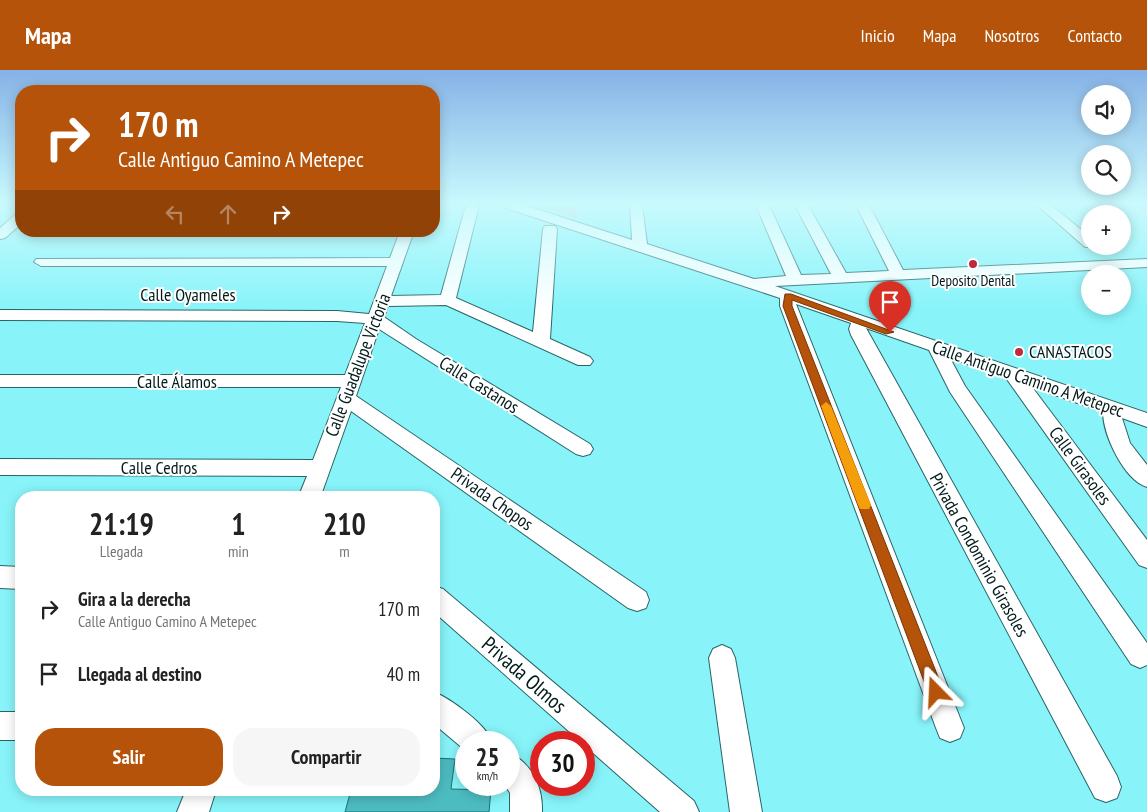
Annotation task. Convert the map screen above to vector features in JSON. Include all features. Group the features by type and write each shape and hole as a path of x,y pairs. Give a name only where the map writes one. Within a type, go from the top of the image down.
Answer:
{"street":[{"name":"Calle Guadalupe Victoria","path":"312,491 319,468 347,399 404,240"},
{"path":"448,300 463,240"},
{"path":"541,340 549,240"},
{"name":"Calle Antiguo Camino A Metepec","path":"617,240 749,282 792,288 859,322 1147,420"},
{"path":"639,240 640,247"},
{"path":"775,240 792,288 788,306 950,728"},
{"path":"820,240 841,278"},
{"path":"880,240 898,275"},
{"path":"1104,255 1115,264"},
{"path":"42,262 396,262"},
{"path":"792,288 841,278 1147,263"},
{"path":"383,301 448,300 541,340 584,361"},
{"name":"Calle Oyameles","path":"0,315 327,316 376,319"},
{"name":"Calle Castanos","path":"376,319 410,343 583,449"},
{"name":"Privada Condominio Girasoles","path":"859,322 857,329 859,335 1106,787"},
{"path":"936,348 957,388 1140,655"},
{"name":"Calle Girasoles","path":"1014,374 1147,558"},
{"name":"Calle Álamos","path":"0,381 353,381"},
{"name":"Privada Chopos","path":"347,399 637,600"},
{"path":"1112,407 1113,432 1117,441 1147,479"},
{"name":"Calle Cedros","path":"0,466 319,468"},
{"path":"0,578 15,578"},
{"name":"Privada Olmos","path":"440,602 682,812"},
{"path":"722,658 746,812"},
{"path":"440,711 465,731"},
{"path":"0,726 15,726"},
{"path":"520,781 526,795 526,812"},
{"path":"193,812 199,796"}],"building":[{"path":"440,758 455,759 451,789 455,789 455,796 490,796 489,812 345,812 349,796 440,796"}],"slow traffic":[{"path":"826,406 864,505"}],"place":[{"name":"Deposito Dental","path":"973,264"},
{"name":"CANASTACOS","path":"1019,352"}],"route":[{"path":"890,332 788,296 787,304 936,692"}]}
